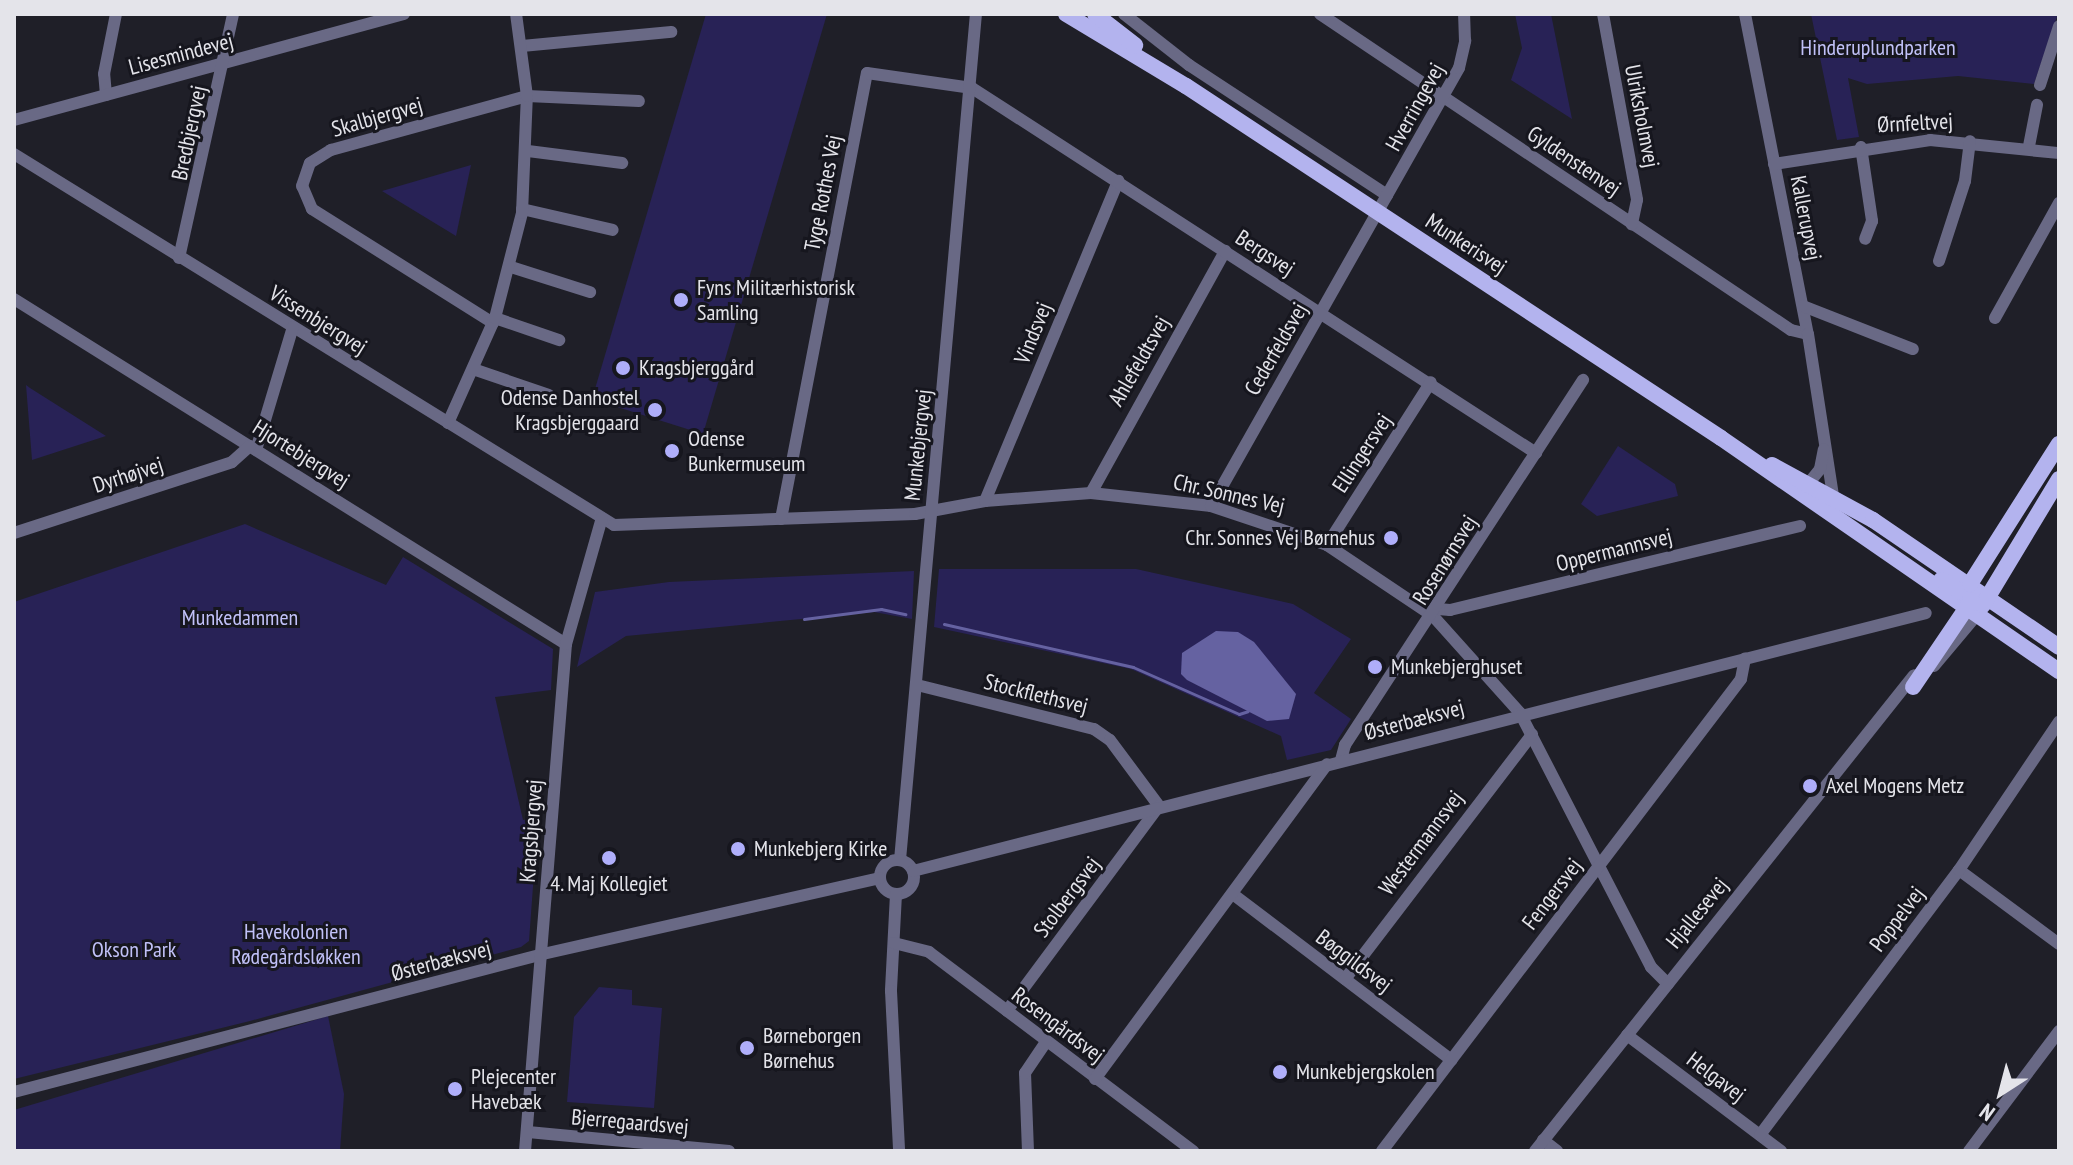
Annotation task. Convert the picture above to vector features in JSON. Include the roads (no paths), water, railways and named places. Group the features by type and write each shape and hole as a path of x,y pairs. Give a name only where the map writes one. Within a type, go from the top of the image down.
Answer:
{"main road":[{"name":"Munkerisvej","path":"1066,14 1186,86 1721,438 1826,514 1974,600"},
{"name":"Munkerisvej","path":"1095,14 1186,86"},
{"name":"Munkerisvej","path":"1721,438 1833,496 1974,600"},
{"name":"Hjallesevej","path":"1974,600 2059,444"},
{"name":"Hjallesevej","path":"1974,600 2059,480"},
{"path":"1974,600 2059,647"},
{"path":"1974,600 2059,659"},
{"path":"1974,600 2059,671"},
{"path":"1913,687 1974,600"}],"street":[{"path":"106,95 104,74 116,14"},
{"name":"Bredbjergvej","path":"179,258 233,14"},
{"name":"Lisesmindevej","path":"14,120 404,14"},
{"path":"448,423 494,320 511,267 522,209 528,151 527,96 516,14"},
{"name":"Munkebjergvej","path":"900,860 972,88 976,14"},
{"name":"Munkebjergvej","path":"976,34 984,14"},
{"path":"1124,14 1189,65 1387,195"},
{"name":"Gyldenstenvej","path":"1320,14 1791,330 1808,334"},
{"name":"Hverringevej","path":"1377,212 1444,98 1464,52 1464,14"},
{"name":"Ulriksholmvej","path":"1603,14 1637,200 1632,224"},
{"name":"Kallerupvej","path":"1745,14 1826,430 1833,496"},
{"path":"2040,85 2059,26"},
{"path":"522,46 671,32"},
{"name":"Tyge Rothes Vej","path":"781,519 867,73 972,88"},
{"name":"Bergsvej","path":"972,88 1431,382 1536,453"},
{"path":"527,96 639,101"},
{"name":"Skalbjergvej","path":"494,320 312,209 305,198 304,174 320,155 331,150 527,96"},
{"path":"2029,146 2037,105"},
{"path":"1939,261 1965,181 1970,141"},
{"name":"Ørnfeltvej","path":"1774,164 1861,147 1970,141 2029,146 2059,153"},
{"path":"1861,147 1872,221 1865,239"},
{"path":"528,151 622,163"},
{"name":"Vissenbjergvej","path":"14,154 602,518"},
{"name":"Vindsvej","path":"985,501 1118,181"},
{"path":"1995,318 2059,203"},
{"path":"522,209 613,230"},
{"name":"Cederfeldsvej","path":"1211,506 1377,212"},
{"name":"Ahlefeldtsvej","path":"1091,493 1225,251"},
{"path":"511,267 590,292"},
{"name":"Hjortebjergvej","path":"14,299 566,644"},
{"path":"1803,306 1913,349"},
{"path":"494,320 559,340"},
{"path":"253,448 293,327"},
{"path":"473,369 549,395"},
{"name":"Rosenørnsvej","path":"1341,760 1345,745 1436,613 1583,380"},
{"name":"Ellingersvej","path":"1327,545 1431,382"},
{"name":"Kallerupvej","path":"1808,484 1822,464 1826,430"},
{"name":"Dyrhøjvej","path":"14,533 232,462 253,448"},
{"path":"2040,475 2059,480"},
{"name":"Chr. Sonnes Vej","path":"602,518 614,525 781,519 931,511 985,501 1091,493 1211,506 1327,545 1436,613 1520,713 1651,967 1668,984"},
{"name":"Kragsbjergvej","path":"525,1151 566,644 602,518"},
{"name":"Oppermannsvej","path":"1436,613 1800,526"},
{"name":"Hjallesevej","path":"1539,1146 1894,705 1974,600"},
{"name":"Østerbæksvej","path":"913,871 1520,713 1926,613"},
{"name":"Fengersvej","path":"1382,1151 1741,679 1745,658"},
{"name":"Stockflethsvej","path":"917,685 1094,729 1110,740 1159,806"},
{"name":"Hjallesevej","path":"1894,705 1913,687"},
{"name":"Poppelvej","path":"1760,1135 1959,870 2059,722"},
{"name":"Westermannsvej","path":"1345,979 1532,734"},
{"path":"1095,1079 1234,895 1327,764"},
{"name":"Stolbergsvej","path":"1007,1011 1159,806"},
{"path":"900,860 913,871 911,887 896,894 885,889 880,878 886,864 900,860"},
{"path":"1959,870 2059,944"},
{"name":"Østerbæksvej","path":"14,1092 543,954 880,878"},
{"path":"896,894 891,991 899,1151"},
{"name":"Bøggildsvej","path":"1234,895 1451,1060"},
{"name":"Rosengårdsvej","path":"894,943 929,952 1193,1151"},
{"path":"1969,1151 2059,1031"},
{"name":"Helgavej","path":"1627,1035 1781,1151"},
{"path":"1028,1151 1025,1073 1046,1042"},
{"name":"Bjerregaardsvej","path":"528,1132 729,1151"},
{"path":"1539,1146 1557,1151"}],"waterway":[{"path":"804,619 881,609 905,614"},
{"path":"944,624 1133,667 1239,714 1248,711"}],"place":[{"name":"Fyns Militærhistorisk Samling","path":"681,300"},
{"name":"Kragsbjerggård","path":"623,368"},
{"name":"Odense Danhostel Kragsbjerggaard","path":"655,410"},
{"name":"Odense Bunkermuseum","path":"672,451"},
{"name":"Chr. Sonnes Vej Børnehus","path":"1391,538"},
{"name":"Munkebjerghuset","path":"1375,667"},
{"name":"Axel Mogens Metz","path":"1810,786"},
{"name":"Munkebjerg Kirke","path":"738,849"},
{"name":"4. Maj Kollegiet","path":"609,858"},
{"name":"Børneborgen Børnehus","path":"747,1048"},
{"name":"Munkebjergskolen","path":"1280,1072"},
{"name":"Plejecenter Havebæk","path":"455,1089"}],"park label":[{"name":"Hinderuplundparken","path":"1878,48"},
{"name":"Munkedammen","path":"240,618"},
{"name":"Havekolonien Rødegårdsløkken","path":"296,944"},
{"name":"Okson Park","path":"134,950"}]}
